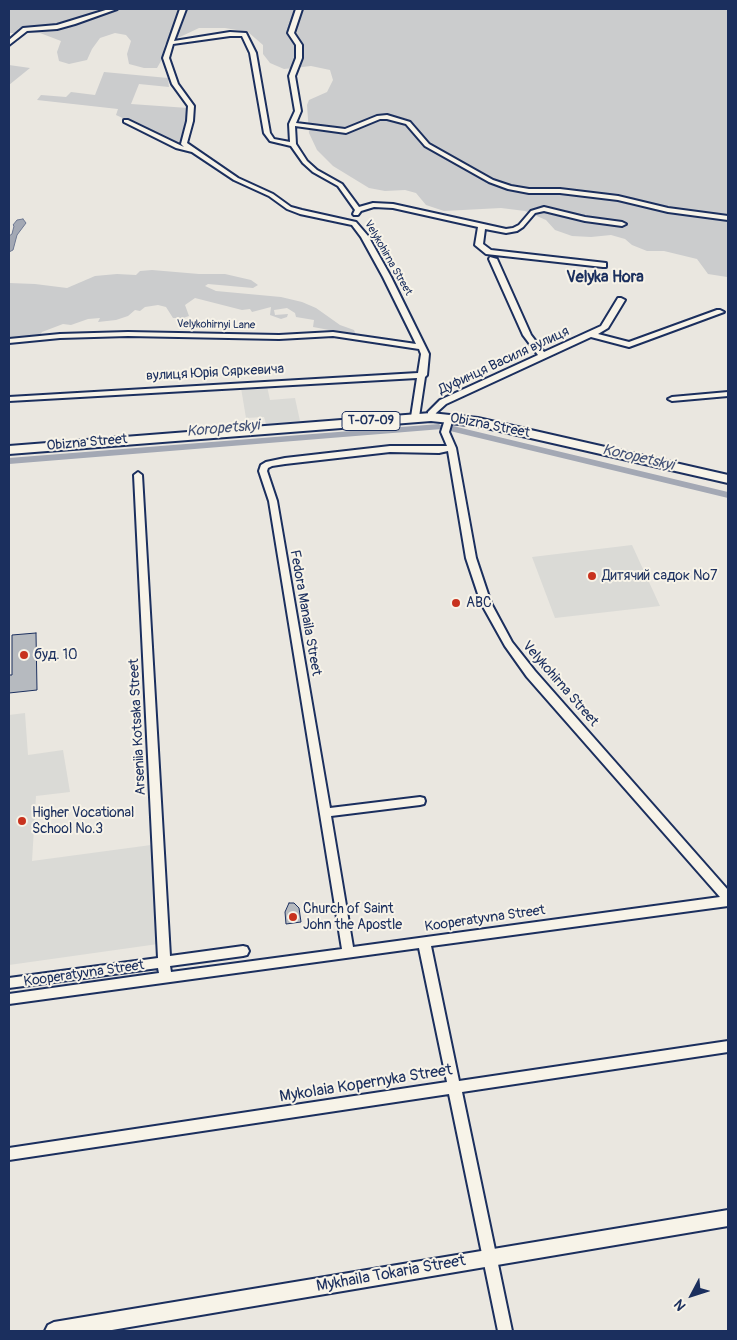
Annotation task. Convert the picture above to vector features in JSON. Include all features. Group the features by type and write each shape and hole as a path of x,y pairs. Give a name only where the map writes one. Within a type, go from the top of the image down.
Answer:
{"main road":[{"name":"Obizna Street","path":"9,450 431,417 478,422 728,479"}],"street":[{"path":"9,43 25,29 73,24 114,9"},
{"path":"183,9 166,58 175,84 191,106 190,121 184,144 193,151"},
{"path":"299,9 291,32 299,45 299,58 292,76 298,111 292,124 294,144 310,166 340,185 358,210"},
{"path":"171,43 230,34 244,34 253,54 267,133 272,140 294,144"},
{"path":"292,124 346,131 378,117 386,116 408,123 427,145 491,181 510,188 529,191 560,191 618,198 668,210 728,218"},
{"name":"Velykohirna Street","path":"126,121 178,148 193,151 236,179 271,195 289,208 300,212 354,222 387,277 426,354 415,417"},
{"path":"358,210 373,205 393,206 482,227 506,230 515,230 522,226 533,212 544,209 585,219 622,224"},
{"path":"354,222 358,210"},
{"path":"482,227 478,245 489,252 603,265"},
{"path":"493,259 527,335 543,356"},
{"name":"Дуфинця Василя вулиця","path":"431,417 432,412 443,402 593,335 604,328 621,300"},
{"path":"593,335 629,346 720,312"},
{"name":"Velykohirnyi Lane","path":"9,341 60,336 128,334 279,337 333,334 421,347"},
{"name":"вулиця Юрія Сяркевича","path":"9,399 423,375"},
{"path":"672,399 728,394"},
{"name":"Velykohirna Street","path":"449,418 445,432 452,448 464,508 467,536 476,573 486,603 508,644 728,900"},
{"name":"Fedora Manaila Street","path":"348,952 273,501 262,471 269,464 285,461 390,449 433,450 452,448"},
{"name":"Arseniia Kotsaka Street","path":"138,475 165,978"},
{"path":"325,813 420,801"},
{"name":"Kooperatyvna Street","path":"9,999 728,900"},
{"path":"424,942 505,1331"},
{"name":"Kooperatyvna Street","path":"9,983 243,951"},
{"name":"Mykolaia Kopernyka Street","path":"9,1154 728,1046"},
{"name":"Mykhaila Tokaria Street","path":"54,1331 728,1218"}],"shaded area":[{"path":"9,9 728,9 728,280 727,277 708,274 697,259 664,251 647,251 632,245 625,239 611,235 572,236 555,230 546,220 525,211 501,208 444,211 426,205 416,193 405,190 385,191 369,188 333,166 317,150 309,133 307,105 309,100 327,92 333,80 330,70 311,66 284,69 270,63 263,54 263,45 248,32 225,28 199,28 165,44 161,61 157,68 144,68 129,64 127,54 131,41 126,35 115,33 100,38 87,60 69,64 59,61 57,52 61,41 40,33 9,33"},
{"path":"9,65 30,68 9,85"},
{"path":"104,72 168,78 169,87 139,84 131,104 188,108 180,145 116,115 118,109 37,100 41,95 66,97 71,92 95,95"},
{"path":"23,219 26,223 17,235 13,250 9,252 9,236 12,234 13,225 17,220"},
{"path":"140,271 225,274 251,280 258,285 253,288 208,284 205,286 216,291 281,297 302,302 316,308 340,325 354,330 356,335 313,327 314,320 296,317 295,313 287,308 274,310 275,315 288,314 287,317 281,319 270,315 271,307 252,312 250,309 242,310 195,298 185,305 189,316 183,318 173,318 166,307 158,305 145,307 140,311 135,310 128,316 116,320 98,322 100,318 88,319 71,325 63,324 42,332 40,335 9,339 9,283 67,288 95,276 136,275"},
{"path":"267,386 270,400 295,398 300,421 266,424 264,417 246,418 241,388"},
{"name":"Дитячий садок №7","path":"632,545 660,606 555,618 532,557"},
{"name":"Higher Vocational School No.3","path":"25,713 28,755 63,750 70,792 36,796 32,861 151,845 158,944 9,965 9,715"}],"building":[{"name":"буд. 10","path":"36,633 37,690 9,693 9,675 12,675 12,635"},
{"name":"Church of Saint John the Apostle","path":"289,903 294,903 299,908 301,922 286,924 285,912"}],"waterway":[{"name":"Koropetskyi","path":"9,461 439,427"},
{"name":"Koropetskyi","path":"453,429 728,495"}],"place":[{"name":"Дитячий садок №7","path":"592,576"},
{"name":"АВС","path":"456,603"},
{"name":"буд. 10","path":"24,655"},
{"name":"Higher Vocational School No.3","path":"22,821"},
{"name":"Church of Saint John the Apostle","path":"293,917"}],"district":[{"name":"Velyka Hora","path":"605,278"}]}
